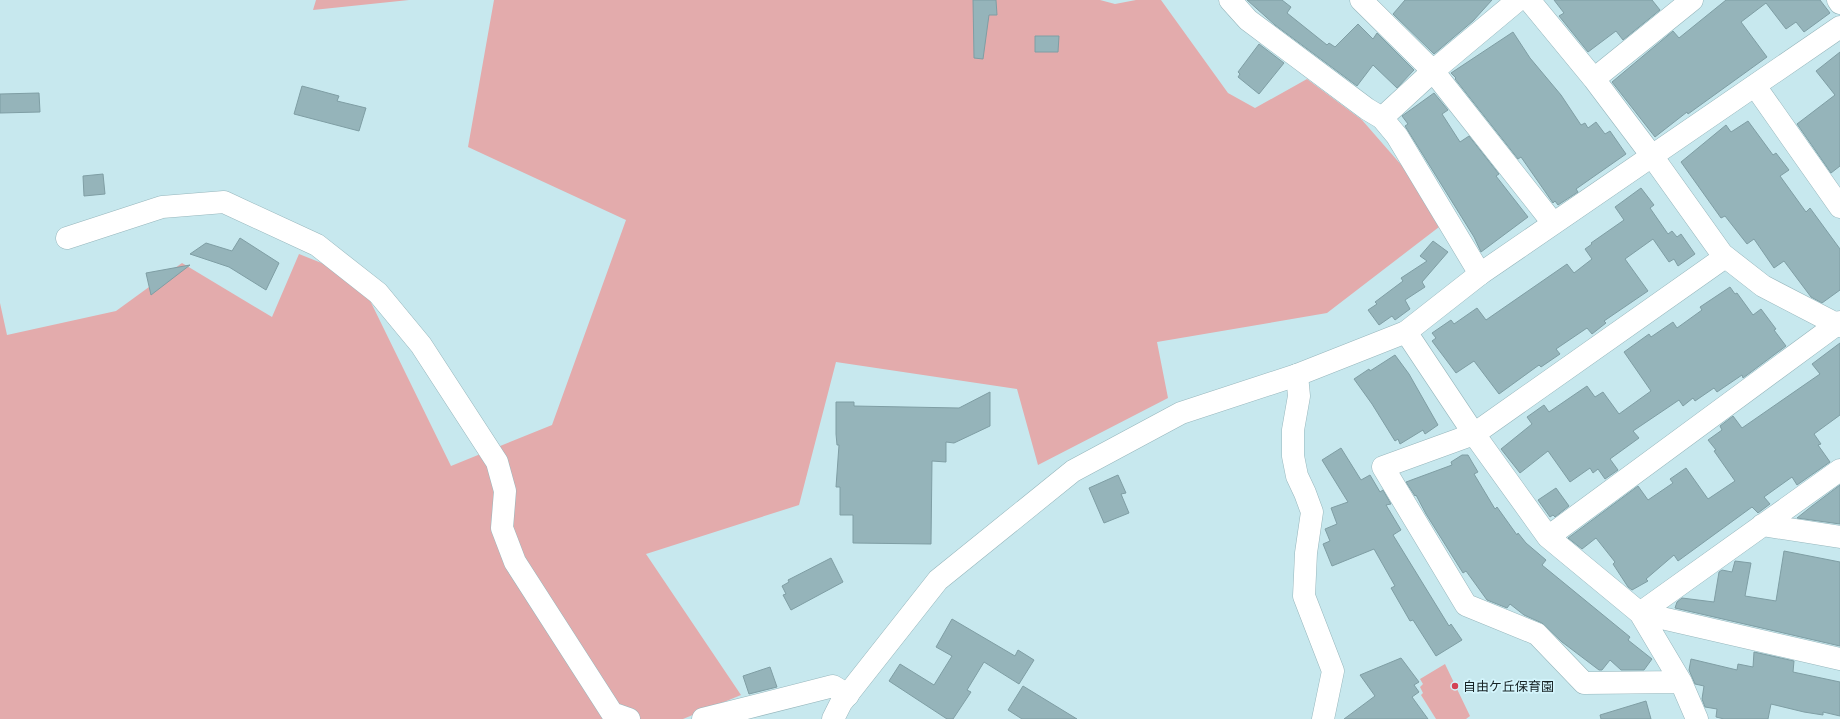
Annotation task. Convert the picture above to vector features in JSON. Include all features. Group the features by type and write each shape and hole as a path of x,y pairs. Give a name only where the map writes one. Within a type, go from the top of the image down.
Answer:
{"street":[{"path":"1230,0 1248,20 1367,110 1382,118 1397,136 1480,274"},
{"path":"1361,0 1433,71 1554,223"},
{"path":"1382,118 1433,71 1518,0"},
{"path":"1529,0 1594,79 1725,257 1762,286 1838,324 1548,536"},
{"path":"1594,79 1692,0"},
{"path":"833,719 848,695 938,580 1073,471 1181,413 1297,375 1406,332 1480,274 1840,27"},
{"path":"1755,86 1840,207"},
{"path":"67,238 162,207 224,202 317,245 378,292 421,345 497,462 505,492 502,528 515,562 612,713 629,719"},
{"path":"1681,682 1584,683 1537,634 1466,605 1383,467 1474,434 1725,257"},
{"path":"1406,332 1474,434 1548,536 1640,613 1681,682 1697,719"},
{"path":"1297,375 1299,396 1293,430 1293,456 1297,476 1312,512 1306,552 1304,596 1333,671 1323,719"},
{"path":"1640,613 1840,470"},
{"path":"1762,525 1840,538"},
{"path":"1640,613 1840,659"},
{"path":"703,719 833,686 848,695"}],"shaded area":[{"path":"316,0 409,0 313,10"},
{"path":"494,0 1100,0 1115,4 1136,0 1161,0 1228,93 1255,108 1307,79 1362,120 1403,167 1439,227 1327,313 1157,342 1168,398 1038,465 1017,389 836,362 799,505 646,554 741,695 683,719 0,719 0,303 7,335 116,311 182,263 272,317 299,254 359,278 451,466 552,425 626,220 468,147"},
{"path":"1445,664 1470,716 1466,719 1436,719 1421,695 1423,693 1420,687 1423,684 1420,679"}],"building":[{"path":"973,0 996,0 997,15 989,15 983,59 974,58"},
{"path":"1247,0 1282,0 1291,7 1287,13 1327,45 1329,43 1335,47 1358,24 1373,39 1377,33 1414,70 1397,88 1373,65 1357,86 1275,25"},
{"path":"1405,0 1492,0 1473,21 1434,54 1393,14"},
{"path":"1554,0 1652,0 1660,10 1623,40 1616,31 1588,52 1559,16 1564,13"},
{"path":"1726,0 1820,0 1830,13 1804,32 1796,22 1786,29 1766,3 1741,22 1767,57 1688,114 1687,112 1655,137 1612,82 1673,31 1679,38"},
{"path":"1513,32 1530,58 1561,95 1581,125 1585,123 1588,128 1596,122 1605,134 1610,131 1626,154 1576,189 1578,192 1558,205 1555,201 1553,203 1521,157 1518,159 1451,73"},
{"path":"1035,36 1059,36 1058,52 1035,52"},
{"path":"1259,44 1284,63 1259,94 1238,77 1240,74 1238,72"},
{"path":"1840,52 1840,166 1831,173 1797,124 1835,95 1816,71"},
{"path":"302,86 339,96 337,101 366,108 359,131 294,114"},
{"path":"39,93 40,112 0,113 0,94"},
{"path":"1434,93 1448,110 1442,114 1460,142 1469,136 1499,174 1496,176 1528,217 1481,252 1474,237 1405,126 1408,124 1402,116"},
{"path":"1748,121 1773,155 1776,153 1789,170 1780,176 1806,212 1810,208 1840,249 1840,290 1822,303 1811,297 1784,261 1774,268 1754,239 1747,244 1725,216 1721,218 1681,162 1726,125 1731,132"},
{"path":"103,174 105,194 84,196 83,176"},
{"path":"1641,188 1654,205 1650,208 1668,234 1672,231 1677,237 1681,234 1695,254 1678,266 1674,259 1669,262 1653,239 1625,259 1648,291 1604,321 1606,323 1592,334 1587,328 1556,349 1560,354 1541,367 1539,365 1499,394 1474,361 1456,373 1432,341 1436,338 1432,333 1451,320 1454,324 1477,308 1486,320 1567,264 1574,273 1592,259 1585,249 1592,244 1591,243 1624,220 1615,207"},
{"path":"240,238 279,263 266,290 229,267 190,254 206,243 232,251"},
{"path":"1433,241 1448,252 1422,282 1425,287 1405,300 1410,309 1395,320 1392,316 1379,325 1368,310 1377,304 1375,302 1403,281 1401,278 1427,261 1420,256"},
{"path":"190,265 151,295 146,273"},
{"path":"1730,287 1735,294 1737,293 1753,315 1761,309 1776,329 1774,330 1786,346 1743,378 1742,375 1717,392 1714,388 1695,401 1693,398 1683,406 1679,400 1633,431 1639,438 1610,459 1618,470 1605,479 1598,469 1593,473 1590,468 1570,482 1548,451 1520,473 1501,449 1532,424 1527,417 1544,405 1549,412 1587,386 1595,397 1603,392 1619,414 1651,391 1624,352 1649,334 1651,337 1673,322 1677,328 1702,310 1700,307"},
{"path":"1840,343 1840,415 1814,434 1821,444 1818,445 1830,462 1797,485 1792,477 1764,497 1770,504 1758,513 1752,507 1678,561 1674,555 1646,579 1648,581 1632,590 1628,587 1613,564 1615,562 1596,538 1582,549 1568,538 1638,486 1648,500 1673,483 1670,479 1686,468 1708,499 1735,481 1708,440 1722,430 1720,426 1733,416 1742,428 1820,374 1812,364"},
{"path":"1395,355 1409,374 1438,425 1425,434 1423,430 1400,444 1398,439 1395,441 1372,404 1354,379"},
{"path":"990,392 990,426 954,443 946,442 946,462 932,461 931,544 853,543 853,515 840,515 840,487 836,487 839,445 837,445 836,434 836,402 854,402 854,406 959,408"},
{"path":"1341,448 1361,480 1370,475 1380,492 1383,490 1391,504 1386,505 1401,530 1393,535 1449,626 1451,624 1462,640 1436,656 1413,620 1410,621 1391,588 1395,586 1374,549 1332,566 1323,544 1330,541 1325,529 1337,524 1331,508 1348,502 1322,460"},
{"path":"1462,455 1468,455 1478,472 1474,474 1495,509 1497,507 1517,535 1518,533 1526,543 1546,560 1542,565 1630,637 1628,640 1652,659 1644,670 1621,670 1610,660 1602,670 1599,670 1562,642 1542,623 1524,615 1510,604 1507,608 1487,600 1466,571 1463,573 1426,514 1416,495 1415,496 1406,482 1452,465 1451,462"},
{"path":"1118,475 1126,493 1121,494 1129,513 1104,523 1089,488"},
{"path":"1840,485 1840,524 1797,518 1812,506"},
{"path":"1556,488 1569,506 1555,517 1553,515 1550,517 1538,500"},
{"path":"1784,551 1840,562 1840,646 1675,608 1677,602 1682,598 1714,602 1719,572 1722,570 1732,572 1735,561 1751,563 1745,596 1776,601"},
{"path":"831,558 843,582 791,610 783,595 786,594 782,586 789,582 788,580"},
{"path":"952,619 1015,656 1018,650 1034,660 1019,684 984,662 967,690 971,692 953,719 947,719 889,681 900,664 934,685 952,656 936,647"},
{"path":"1754,652 1794,661 1793,672 1840,682 1840,716 1823,712 1823,715 1804,712 1771,704 1768,719 1724,719 1716,717 1717,709 1705,707 1702,699 1704,686 1695,684 1689,670 1691,659 1737,670 1738,664 1753,667"},
{"path":"1401,658 1419,682 1414,685 1419,692 1412,697 1428,719 1344,719 1375,696 1360,675"},
{"path":"770,667 777,687 749,694 743,676"},
{"path":"1023,686 1077,719 1022,719 1008,710"},
{"path":"1646,701 1651,719 1601,719 1600,715"}],"place":[{"name":"自由ケ丘保育園","path":"1455,686"}]}
